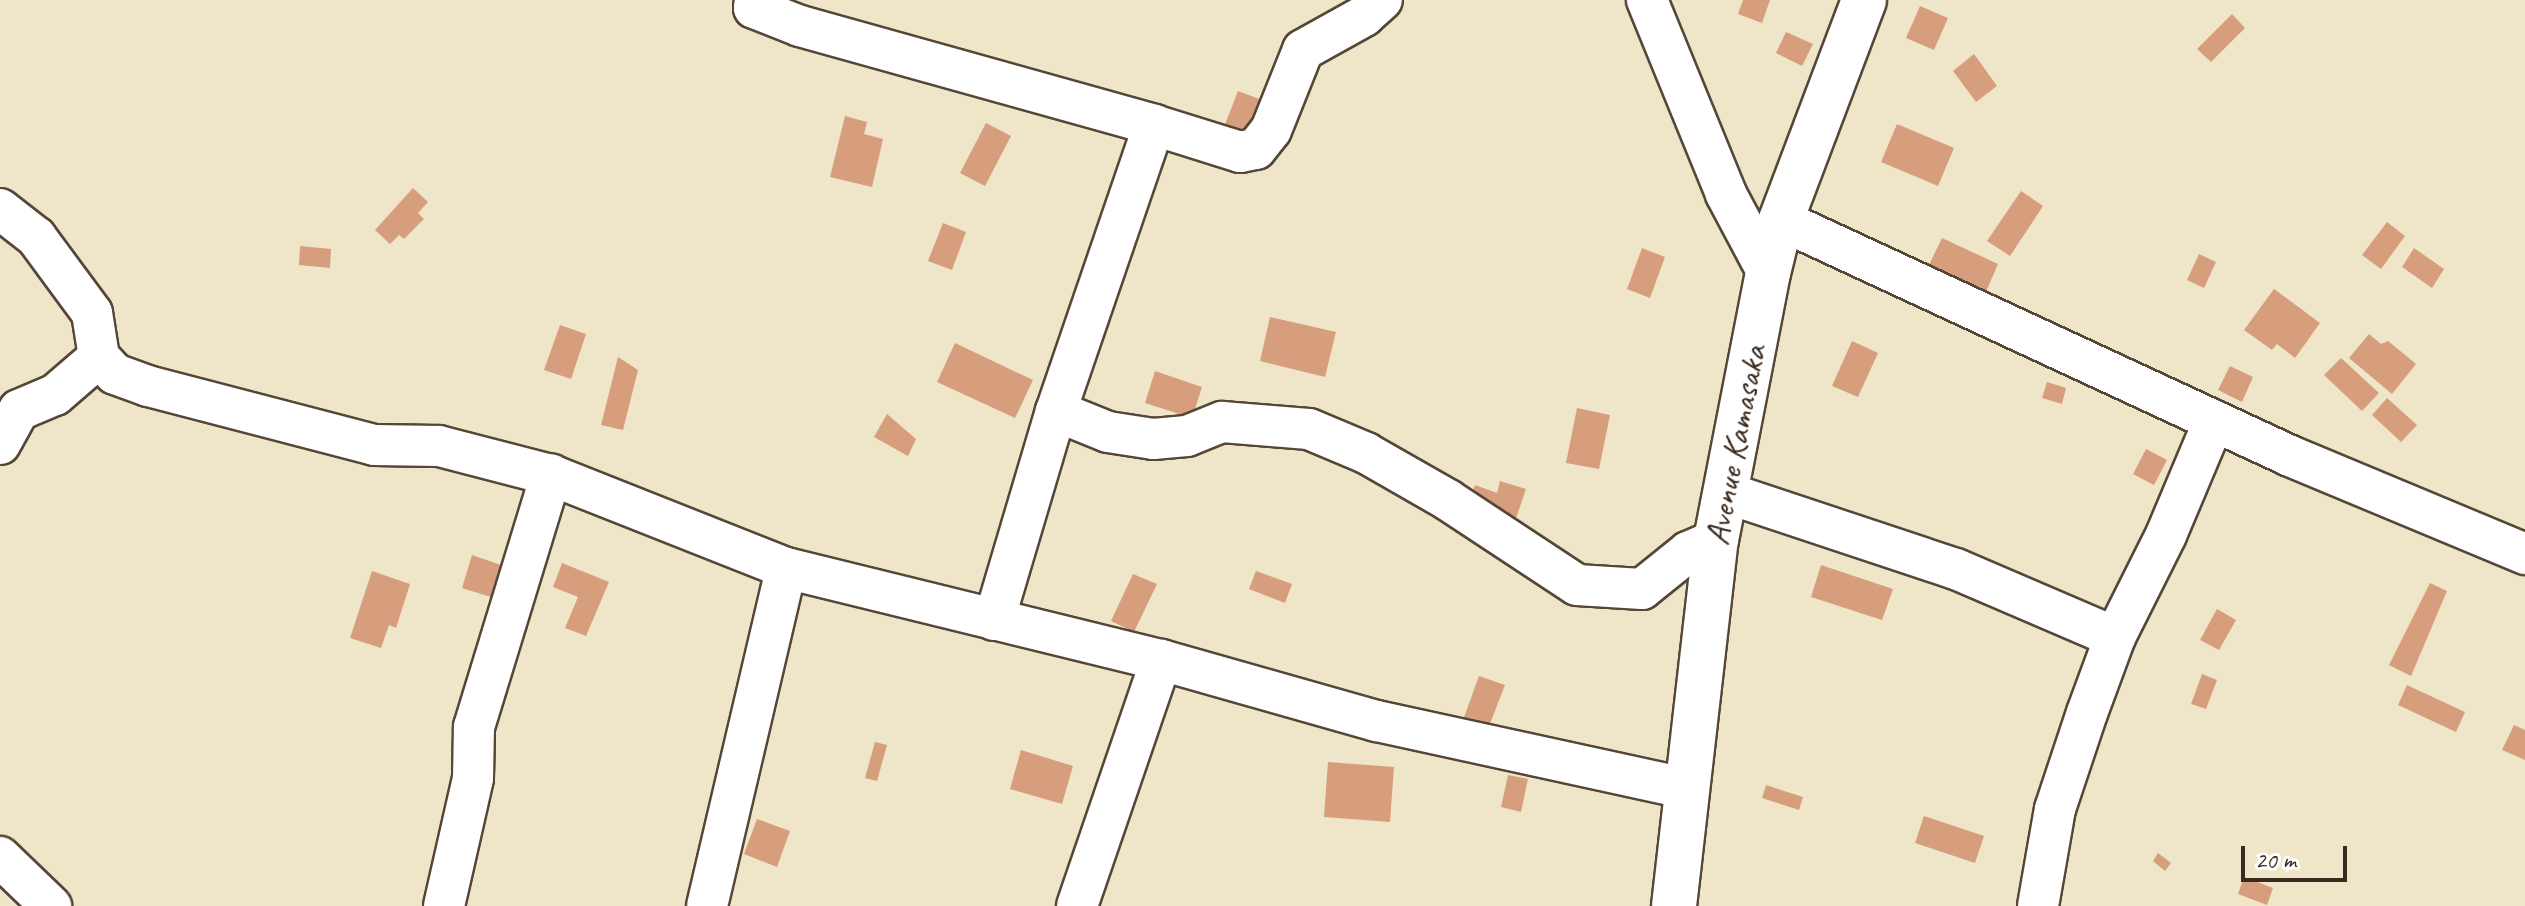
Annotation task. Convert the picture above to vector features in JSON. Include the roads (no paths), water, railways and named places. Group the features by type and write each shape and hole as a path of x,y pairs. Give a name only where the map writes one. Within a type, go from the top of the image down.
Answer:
{"street":[{"path":"755,0 754,8 800,26 1240,152 1256,149 1271,130 1303,50 1364,16 1382,0"},
{"path":"1647,0 1726,194 1768,273"},
{"name":"Avenue Kamasaka","path":"1674,906 1685,788 1716,540 1768,273 1781,220 1864,0"},
{"path":"994,620 1056,411 1154,125"},
{"path":"0,209 36,237 92,313 99,357 115,374 266,419 374,445 439,446 551,475 786,568 1161,660 1377,721 1685,788"},
{"path":"1781,220 2214,421 2525,554"},
{"path":"0,444 19,410 55,395 99,357"},
{"path":"1056,411 1108,432 1153,439 1187,436 1222,422 1309,429 1366,453 1434,492 1577,585 1642,589 1688,552 1716,540"},
{"path":"2038,906 2055,809 2115,637 2166,535 2214,421"},
{"path":"444,906 473,778 474,727 551,475"},
{"path":"1724,492 1956,569 2115,637"},
{"path":"707,906 786,568"},
{"path":"1077,906 1161,660"},
{"path":"0,857 51,906"}]}
